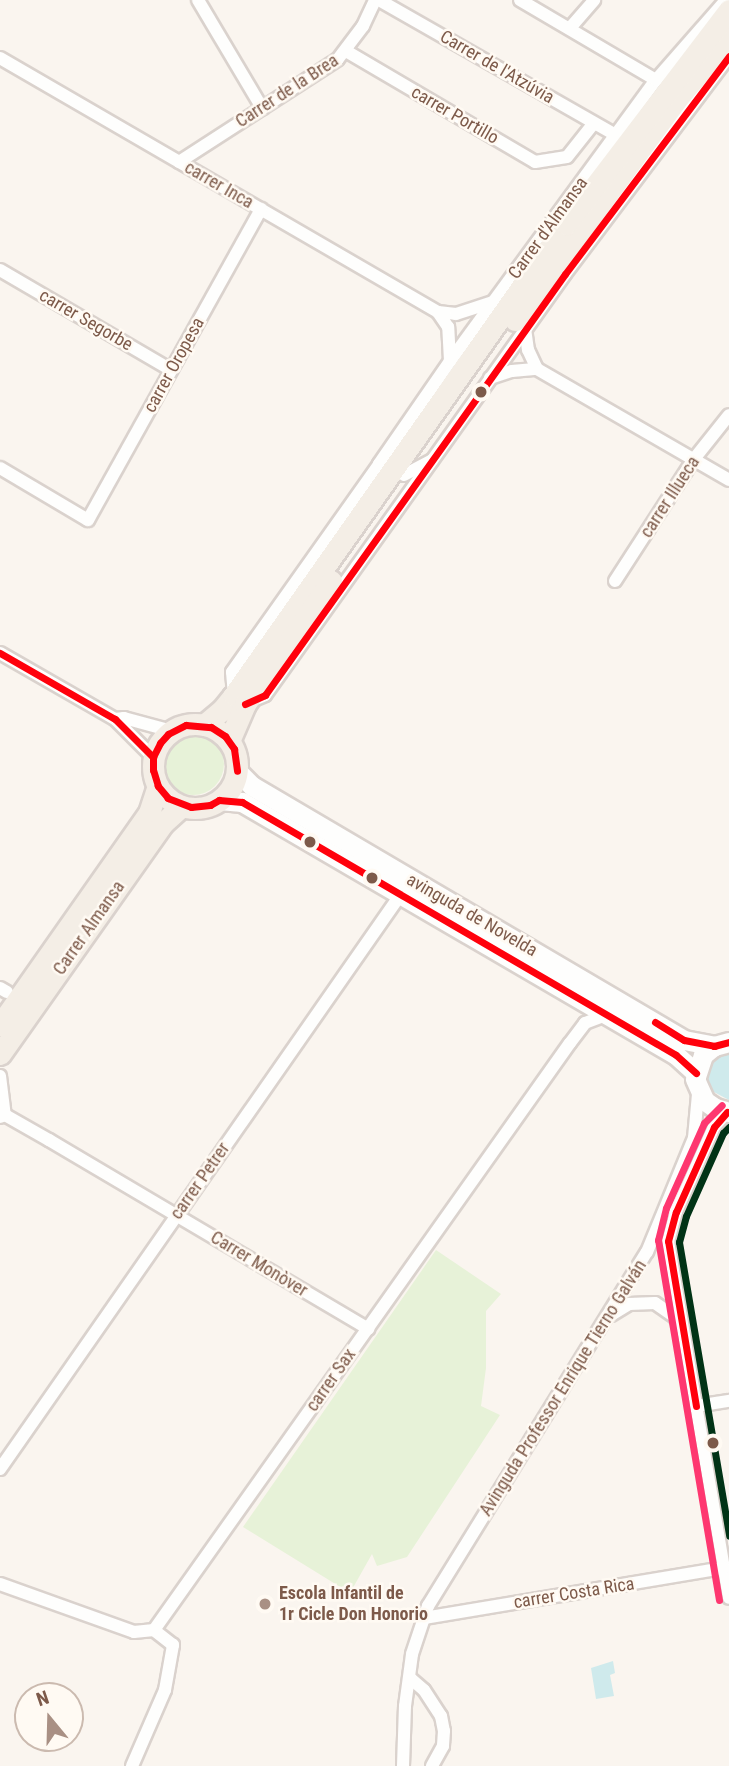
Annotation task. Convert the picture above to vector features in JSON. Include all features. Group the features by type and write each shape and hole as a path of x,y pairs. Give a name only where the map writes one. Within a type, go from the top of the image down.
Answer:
{"main road":[{"name":"Carrer d'Almansa","path":"204,724 239,700 407,449 565,225 729,10"},
{"path":"229,741 239,700 676,100 729,37"},
{"path":"186,724 204,724 220,732 229,741 237,759 237,771 231,788 219,800 199,807 182,806 168,798 158,786 153,757 160,743 172,731 186,724"},
{"name":"avinguda de Novelda","path":"237,771 252,786 684,1040 721,1044"},
{"name":"Carrer Almansa","path":"0,1025 149,813 158,786"},
{"name":"avinguda de Novelda","path":"219,800 242,802 676,1055 697,1082 709,1105 728,1112"},
{"name":"Carrer Almansa","path":"0,1054 163,823 182,806"},
{"path":"697,1082 703,1055 721,1044"}],"street":[{"path":"198,0 262,108"},
{"name":"Carrer de la Brea","path":"178,162 346,51 377,0"},
{"name":"Carrer de l'Atzúvia","path":"377,0 616,135"},
{"path":"520,0 534,3 656,80"},
{"path":"570,28 594,0"},
{"name":"Carrer d'Almansa","path":"726,0 656,80 450,361 232,672 239,700 265,695 489,378 729,56"},
{"name":"carrer Portillo","path":"346,51 535,162 567,157"},
{"name":"carrer Inca","path":"0,58 438,312"},
{"name":"Carrer d'Almansa","path":"567,157 594,123"},
{"name":"carrer Oropesa","path":"0,468 88,520 261,209"},
{"name":"carrer Segorbe","path":"2,276 172,370"},
{"path":"438,312 456,314 494,302"},
{"path":"438,312 447,327 450,361"},
{"path":"525,329 528,349 537,369"},
{"path":"489,378 512,370 537,369 729,480"},
{"name":"carrer Illueca","path":"615,581 694,459 729,415"},
{"name":"Carrer d'Almansa","path":"379,464 407,449"},
{"name":"Carrer d'Almansa","path":"404,475 435,458"},
{"path":"0,653 115,719 153,757"},
{"path":"115,719 124,718 172,731"},
{"name":"carrer Petrer","path":"0,1469 401,894"},
{"name":"carrer Sax","path":"154,1630 570,1043 585,1023 606,1016"},
{"name":"Carrer Monòver","path":"0,1076 3,1116 368,1329"},
{"name":"Avinguda Professor Enrique Tierno Galván","path":"403,1766 405,1706 412,1654 428,1606 651,1243 685,1162 698,1118 697,1082"},
{"path":"728,1112 713,1127 676,1212 668,1241 729,1595"},
{"path":"608,1317 629,1304 654,1303 675,1317 683,1330"},
{"path":"696,1406 729,1401"},
{"name":"carrer Costa Rica","path":"424,1618 724,1568"},
{"path":"0,1584 134,1632 154,1630 173,1645 165,1690 131,1766"},
{"path":"410,1678 424,1690 441,1716 443,1746 432,1766"}],"green space":[{"path":"187,733 199,733 215,742 222,752 222,776 215,786 199,795 187,795 176,790 167,781 162,770 162,758 167,747 176,738"},
{"path":"436,1250 501,1294 486,1311 486,1368 481,1406 500,1415 407,1557 377,1566 372,1554 350,1593 243,1527"}],"water":[{"path":"729,1051 729,1100 712,1091 706,1079 710,1061"},
{"path":"613,1661 615,1673 610,1675 614,1696 596,1699 591,1668"}],"transit line":[{"path":"245,704 265,695 565,274 729,56"},
{"path":"0,653 115,719 153,757"},
{"path":"219,800 210,805 191,807 168,798 158,786 153,770 153,757 160,743 168,734 186,725 211,727 225,736 234,749 237,771"},
{"path":"219,800 242,802 676,1055 696,1073"},
{"path":"655,1022 684,1040 714,1046 729,1042"},
{"path":"719,1600 658,1240 666,1208 704,1123 722,1105"},
{"path":"696,1406 668,1241 676,1212 714,1127 727,1112"},
{"path":"729,1127 723,1133 686,1216 679,1242 729,1536"}],"place":[{"name":"Escola Infantil de 1r Cicle Don Honorio","path":"265,1604"}]}
